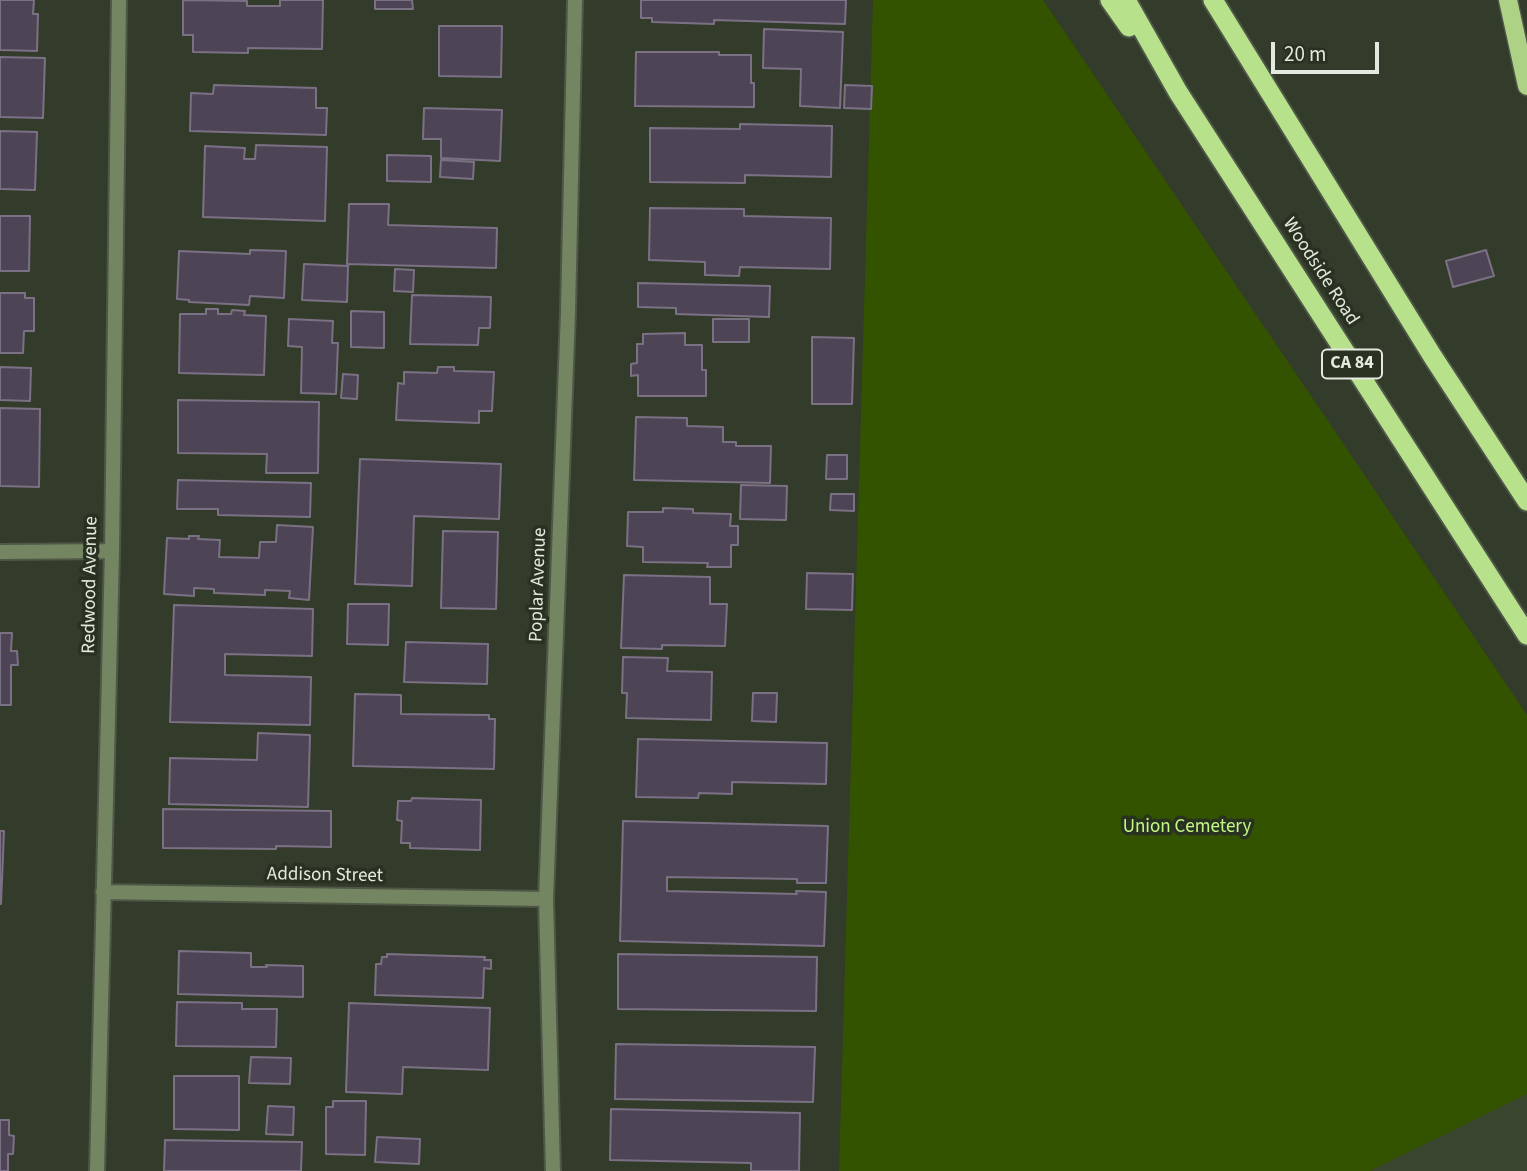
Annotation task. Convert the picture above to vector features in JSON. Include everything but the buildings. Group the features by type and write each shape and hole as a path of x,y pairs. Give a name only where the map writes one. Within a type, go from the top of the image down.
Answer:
{"highway":[{"path":"1110,0 1178,92"},
{"name":"Woodside Road","path":"1126,0 1178,92 1527,635"},
{"path":"1213,0 1433,358 1527,501"}],"main road":[{"path":"1508,0 1527,86"}],"street":[{"name":"Redwood Avenue","path":"97,1171 112,551 119,0"},
{"name":"Poplar Avenue","path":"554,1171 546,899 567,326 575,0"},
{"path":"0,552 112,551"},
{"name":"Addison Street","path":"103,892 546,899"}],"shaded area":[{"path":"1527,1094 1527,1171 1370,1171"}],"green space":[{"name":"Union Cemetery","path":"873,0 1043,0 1527,715 1527,1094 1370,1171 839,1171"}]}
